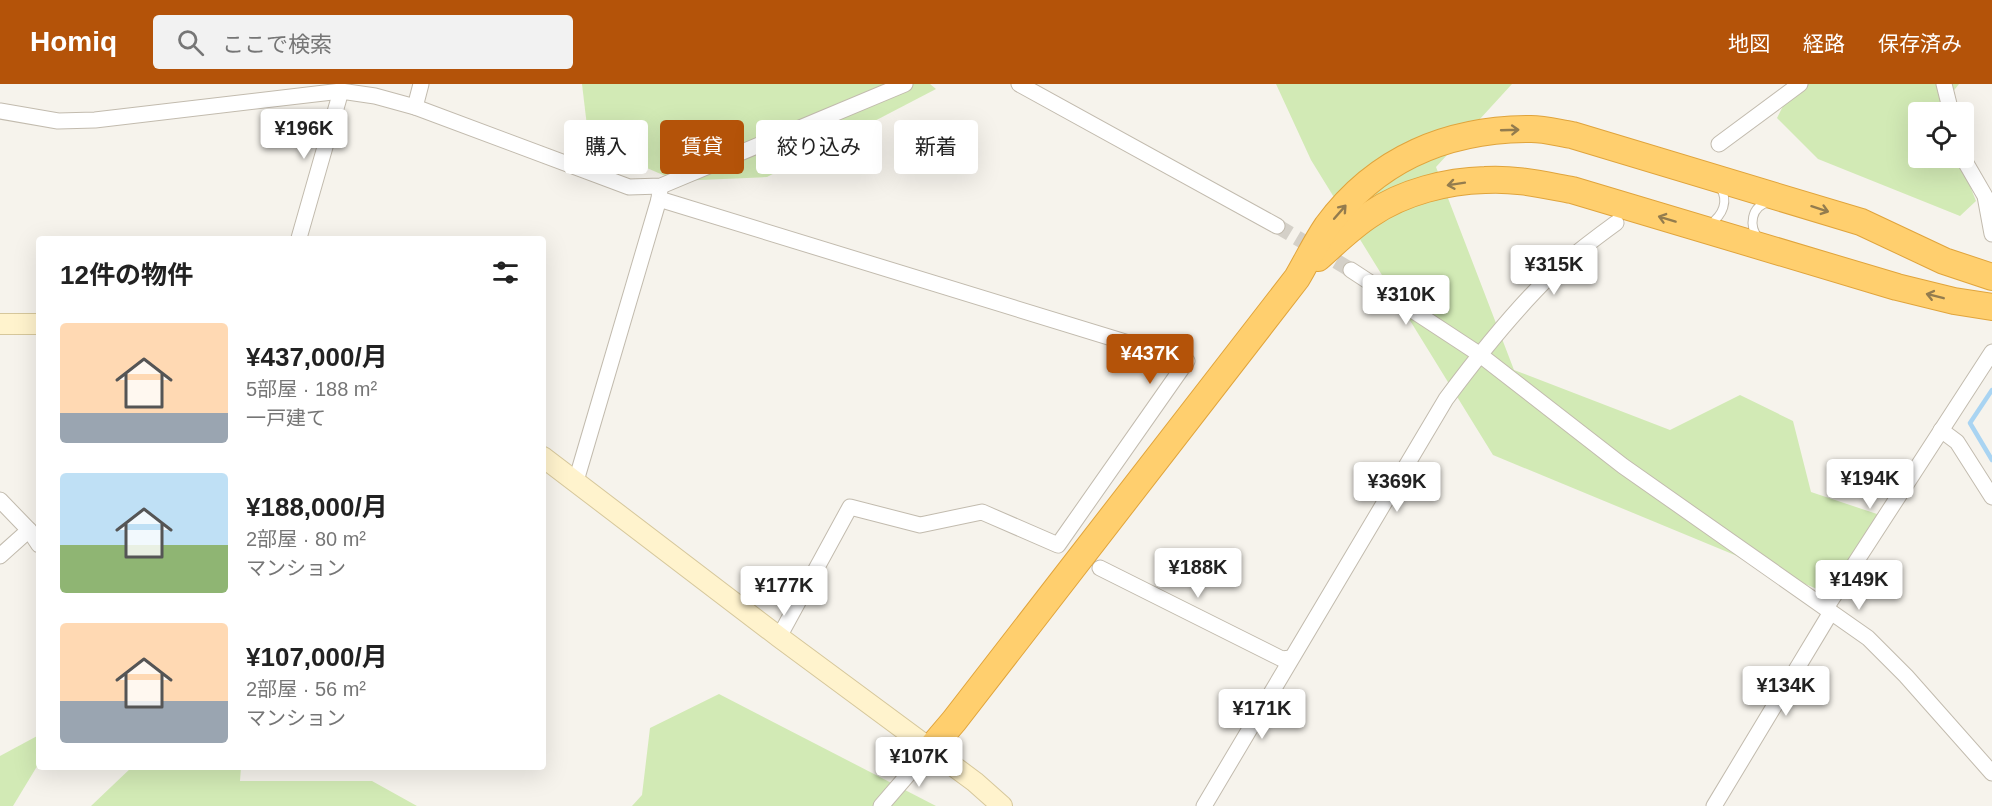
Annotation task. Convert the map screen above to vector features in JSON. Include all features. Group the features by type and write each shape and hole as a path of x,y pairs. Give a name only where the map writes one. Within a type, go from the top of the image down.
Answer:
{"highway":[{"path":"931,748 1297,278 1327,226 1351,199 1383,170 1419,150 1453,139 1490,131 1534,129 1572,135 1861,222 1944,261 1992,277"},
{"path":"1297,278 1342,236 1372,213 1410,194 1485,180 1528,182 1572,190 1897,287 1954,301 1992,307"}],"street":[{"path":"415,107 421,84"},
{"path":"576,482 660,193 905,84"},
{"path":"1019,84 1277,226"},
{"path":"1719,144 1800,84"},
{"path":"1944,84 1948,102"},
{"path":"300,236 341,91"},
{"path":"0,111 58,121 95,120 341,91 375,96 415,107 629,187 660,193 1187,361 1058,545 982,512 920,525 850,507 779,637"},
{"path":"1969,168 1985,196 1992,234"},
{"path":"1204,806 1446,399 1479,354 1551,275 1616,223"},
{"path":"1351,270 1479,354 1623,466 1869,638 1992,773"},
{"path":"0,324 36,324"},
{"path":"1714,806 1829,610 1992,352"},
{"path":"1941,430 1958,442 1992,497"},
{"path":"546,459 779,637 931,748 1002,806"},
{"path":"0,500 36,540"},
{"path":"0,556 29,530"},
{"path":"1100,568 1282,659 1291,658"},
{"path":"881,806 931,748"}],"lane":[{"path":"1697,228 1711,224 1719,217 1724,206 1725,197 1722,188 1710,178"},
{"path":"1772,250 1757,237 1752,220 1757,209 1765,202 1789,199"}],"green space":[{"path":"582,84 930,84 936,89 876,120 756,120 756,174 773,174 767,177 677,181 661,174 744,174 744,120 660,120 660,174 648,168 648,120 586,120"},
{"path":"1276,84 1512,84 1436,167 1514,370 1670,430 1740,395 1793,421 1811,492 1880,515 1834,596 1493,455 1311,160"},
{"path":"1794,84 1959,84 1945,102 1908,102 1908,168 1963,168 1976,201 1960,216 1818,159 1777,118"},
{"path":"719,694 936,806 632,806 642,795 650,728"},
{"path":"36,737 36,768 13,806 0,806 0,756"},
{"path":"129,770 241,770 240,781 372,781 417,806 91,806"}],"waterway":[{"path":"1992,390 1970,423 1992,460"}],"tunnel":[{"path":"1277,226 1351,270"}]}
